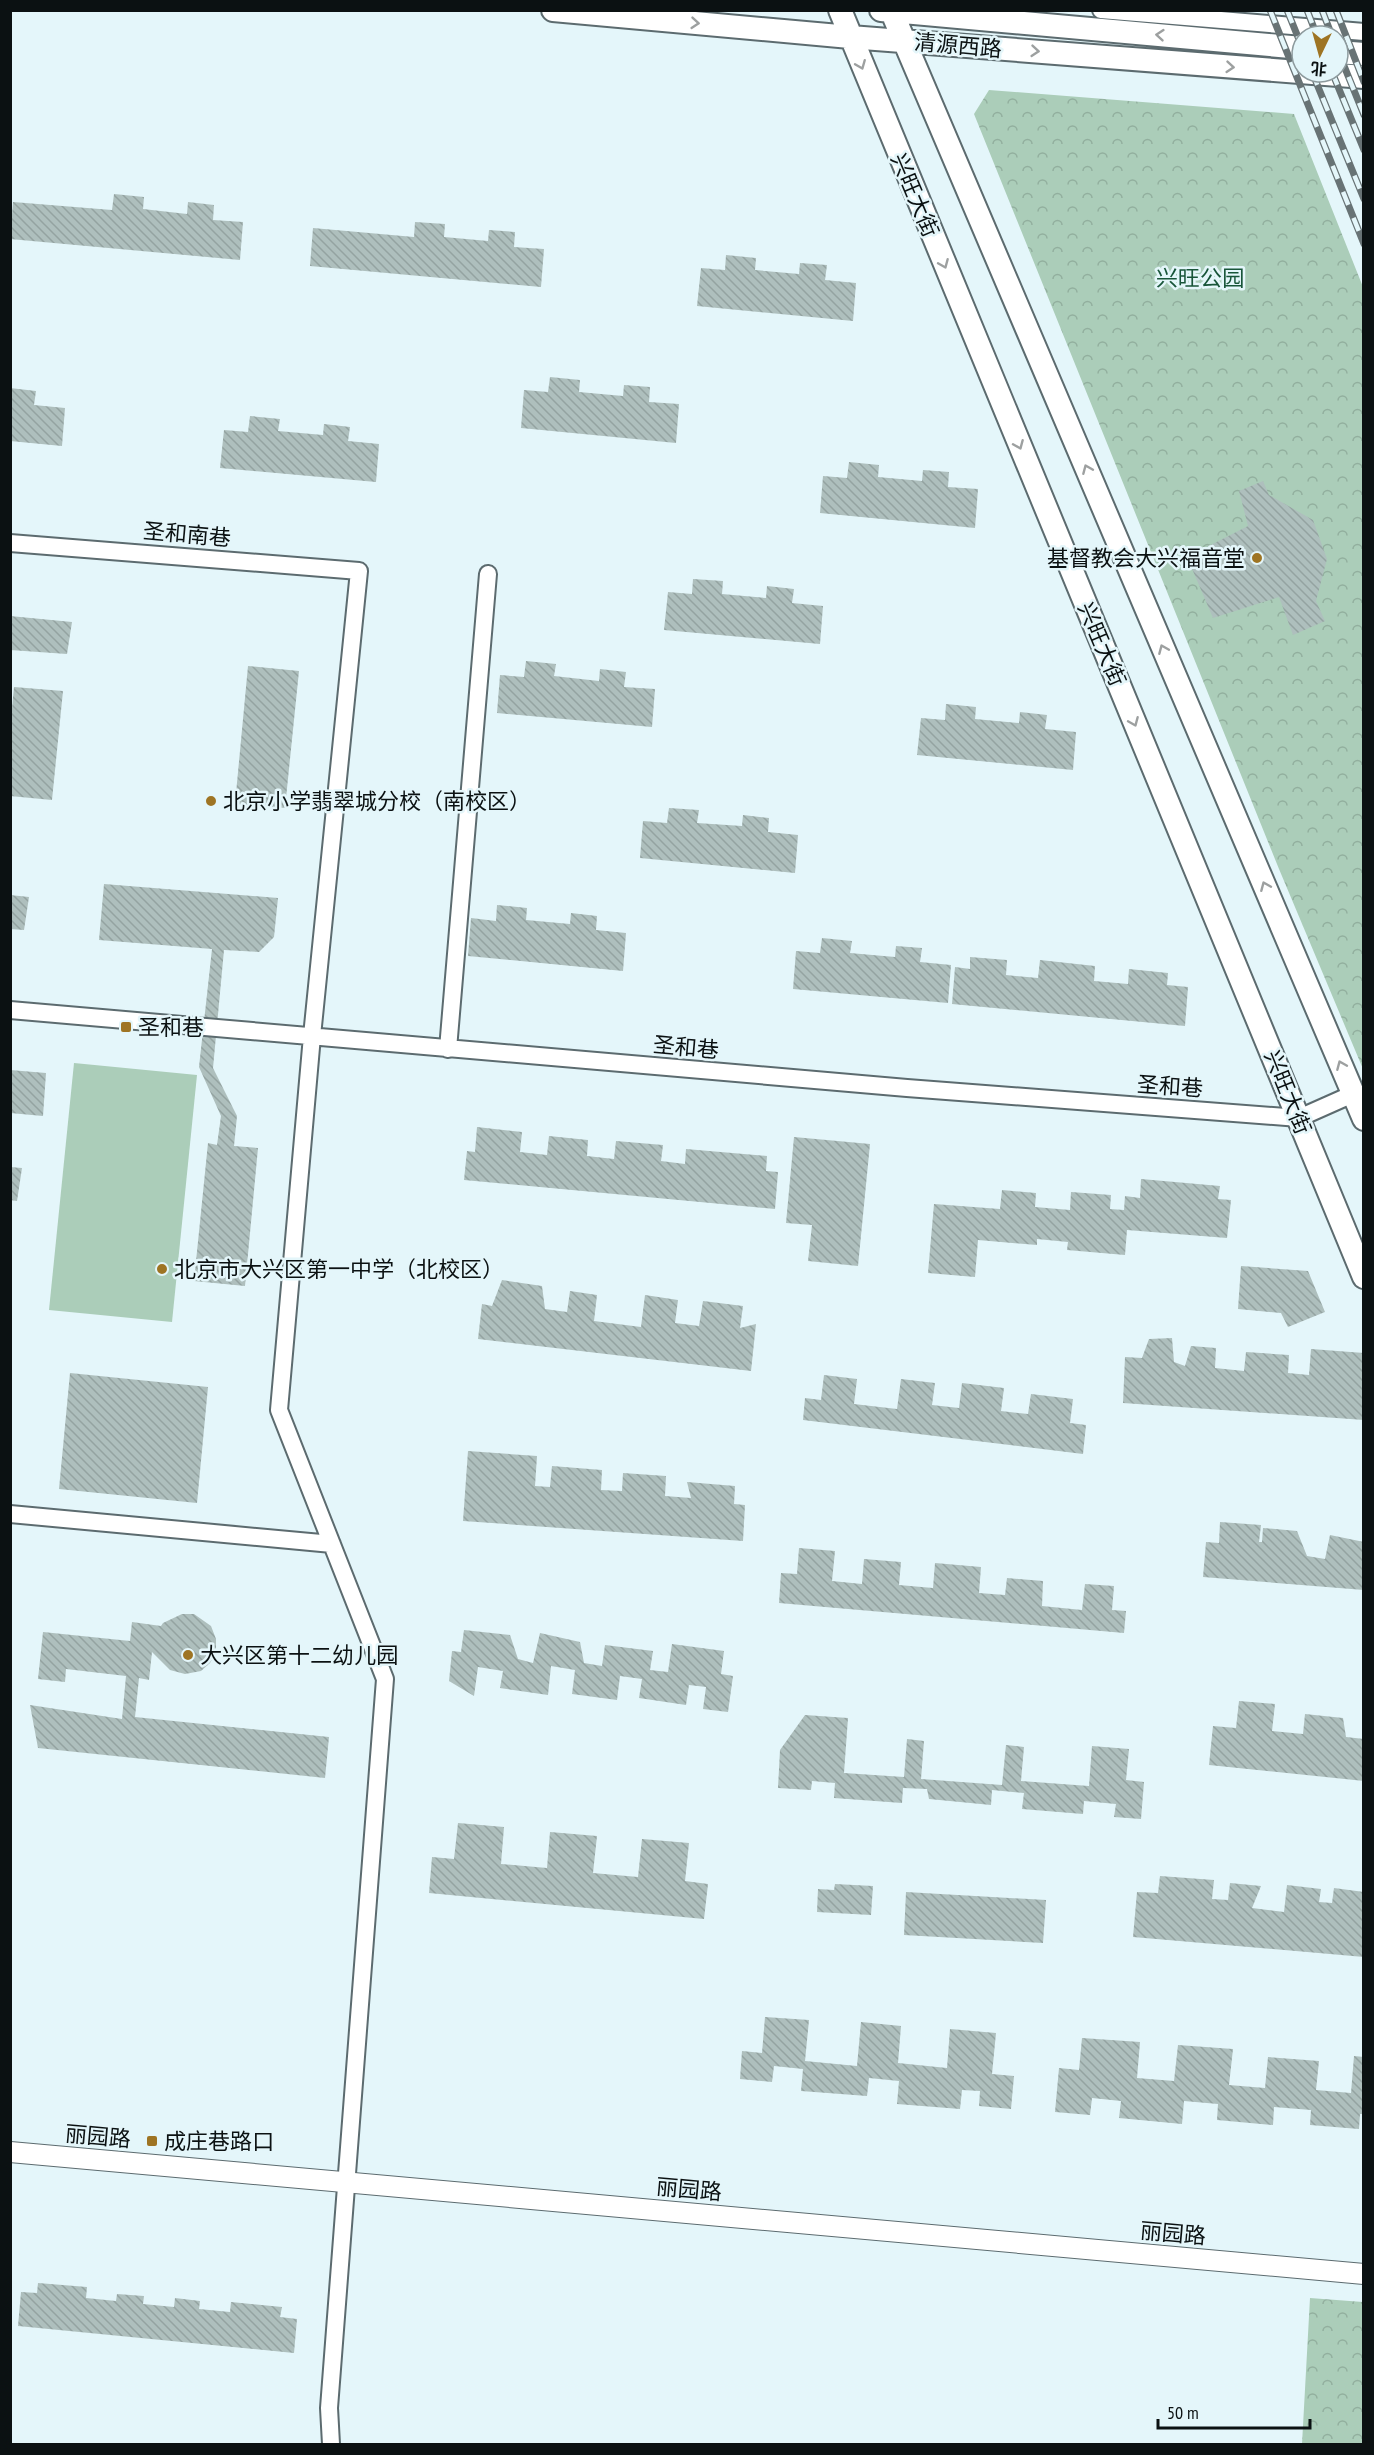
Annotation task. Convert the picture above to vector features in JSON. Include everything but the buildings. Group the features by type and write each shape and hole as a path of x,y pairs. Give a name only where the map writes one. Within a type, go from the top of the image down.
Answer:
{"main road":[{"name":"清源西路","path":"553,10 850,37 1364,77"},
{"name":"兴旺大街","path":"840,10 1364,1277"},
{"name":"清源西路","path":"881,10 1290,47"},
{"path":"891,11 1364,1119"}],"street":[{"path":"1101,10 1364,32"},
{"name":"圣和南巷","path":"10,543 359,571 312,1036"},
{"path":"448,1049 488,574"},
{"name":"圣和巷","path":"10,1010 918,1089 1299,1118 1353,1094"},
{"path":"312,1036 279,1410 385,1679 328,2409 331,2445"},
{"path":"10,1515 332,1544"},
{"name":"丽园路","path":"10,2152 1364,2274"}],"green space":[{"name":"兴旺公园","path":"989,90 1294,114 1363,287 1363,1069 1279,869 974,114"},
{"path":"74,1063 197,1075 172,1322 49,1310"},
{"path":"1310,2298 1363,2302 1363,2444 1302,2444"}],"railway":[{"path":"1270,10 1364,244"},
{"path":"1287,10 1293,24"},
{"path":"1307,10 1312,24"},
{"path":"1322,10 1327,24"},
{"path":"1336,10 1364,82"},
{"path":"1350,81 1364,115"},
{"path":"1317,84 1364,199"},
{"path":"1337,84 1364,150"}],"place":[{"name":"基督教会大兴福音堂","path":"1257,558"},
{"name":"北京小学翡翠城分校（南校区）","path":"211,801"},
{"name":"圣和巷","path":"126,1027"},
{"name":"北京市大兴区第一中学（北校区）","path":"162,1269"},
{"name":"大兴区第十二幼儿园","path":"188,1655"},
{"name":"成庄巷路口","path":"152,2141"}]}
